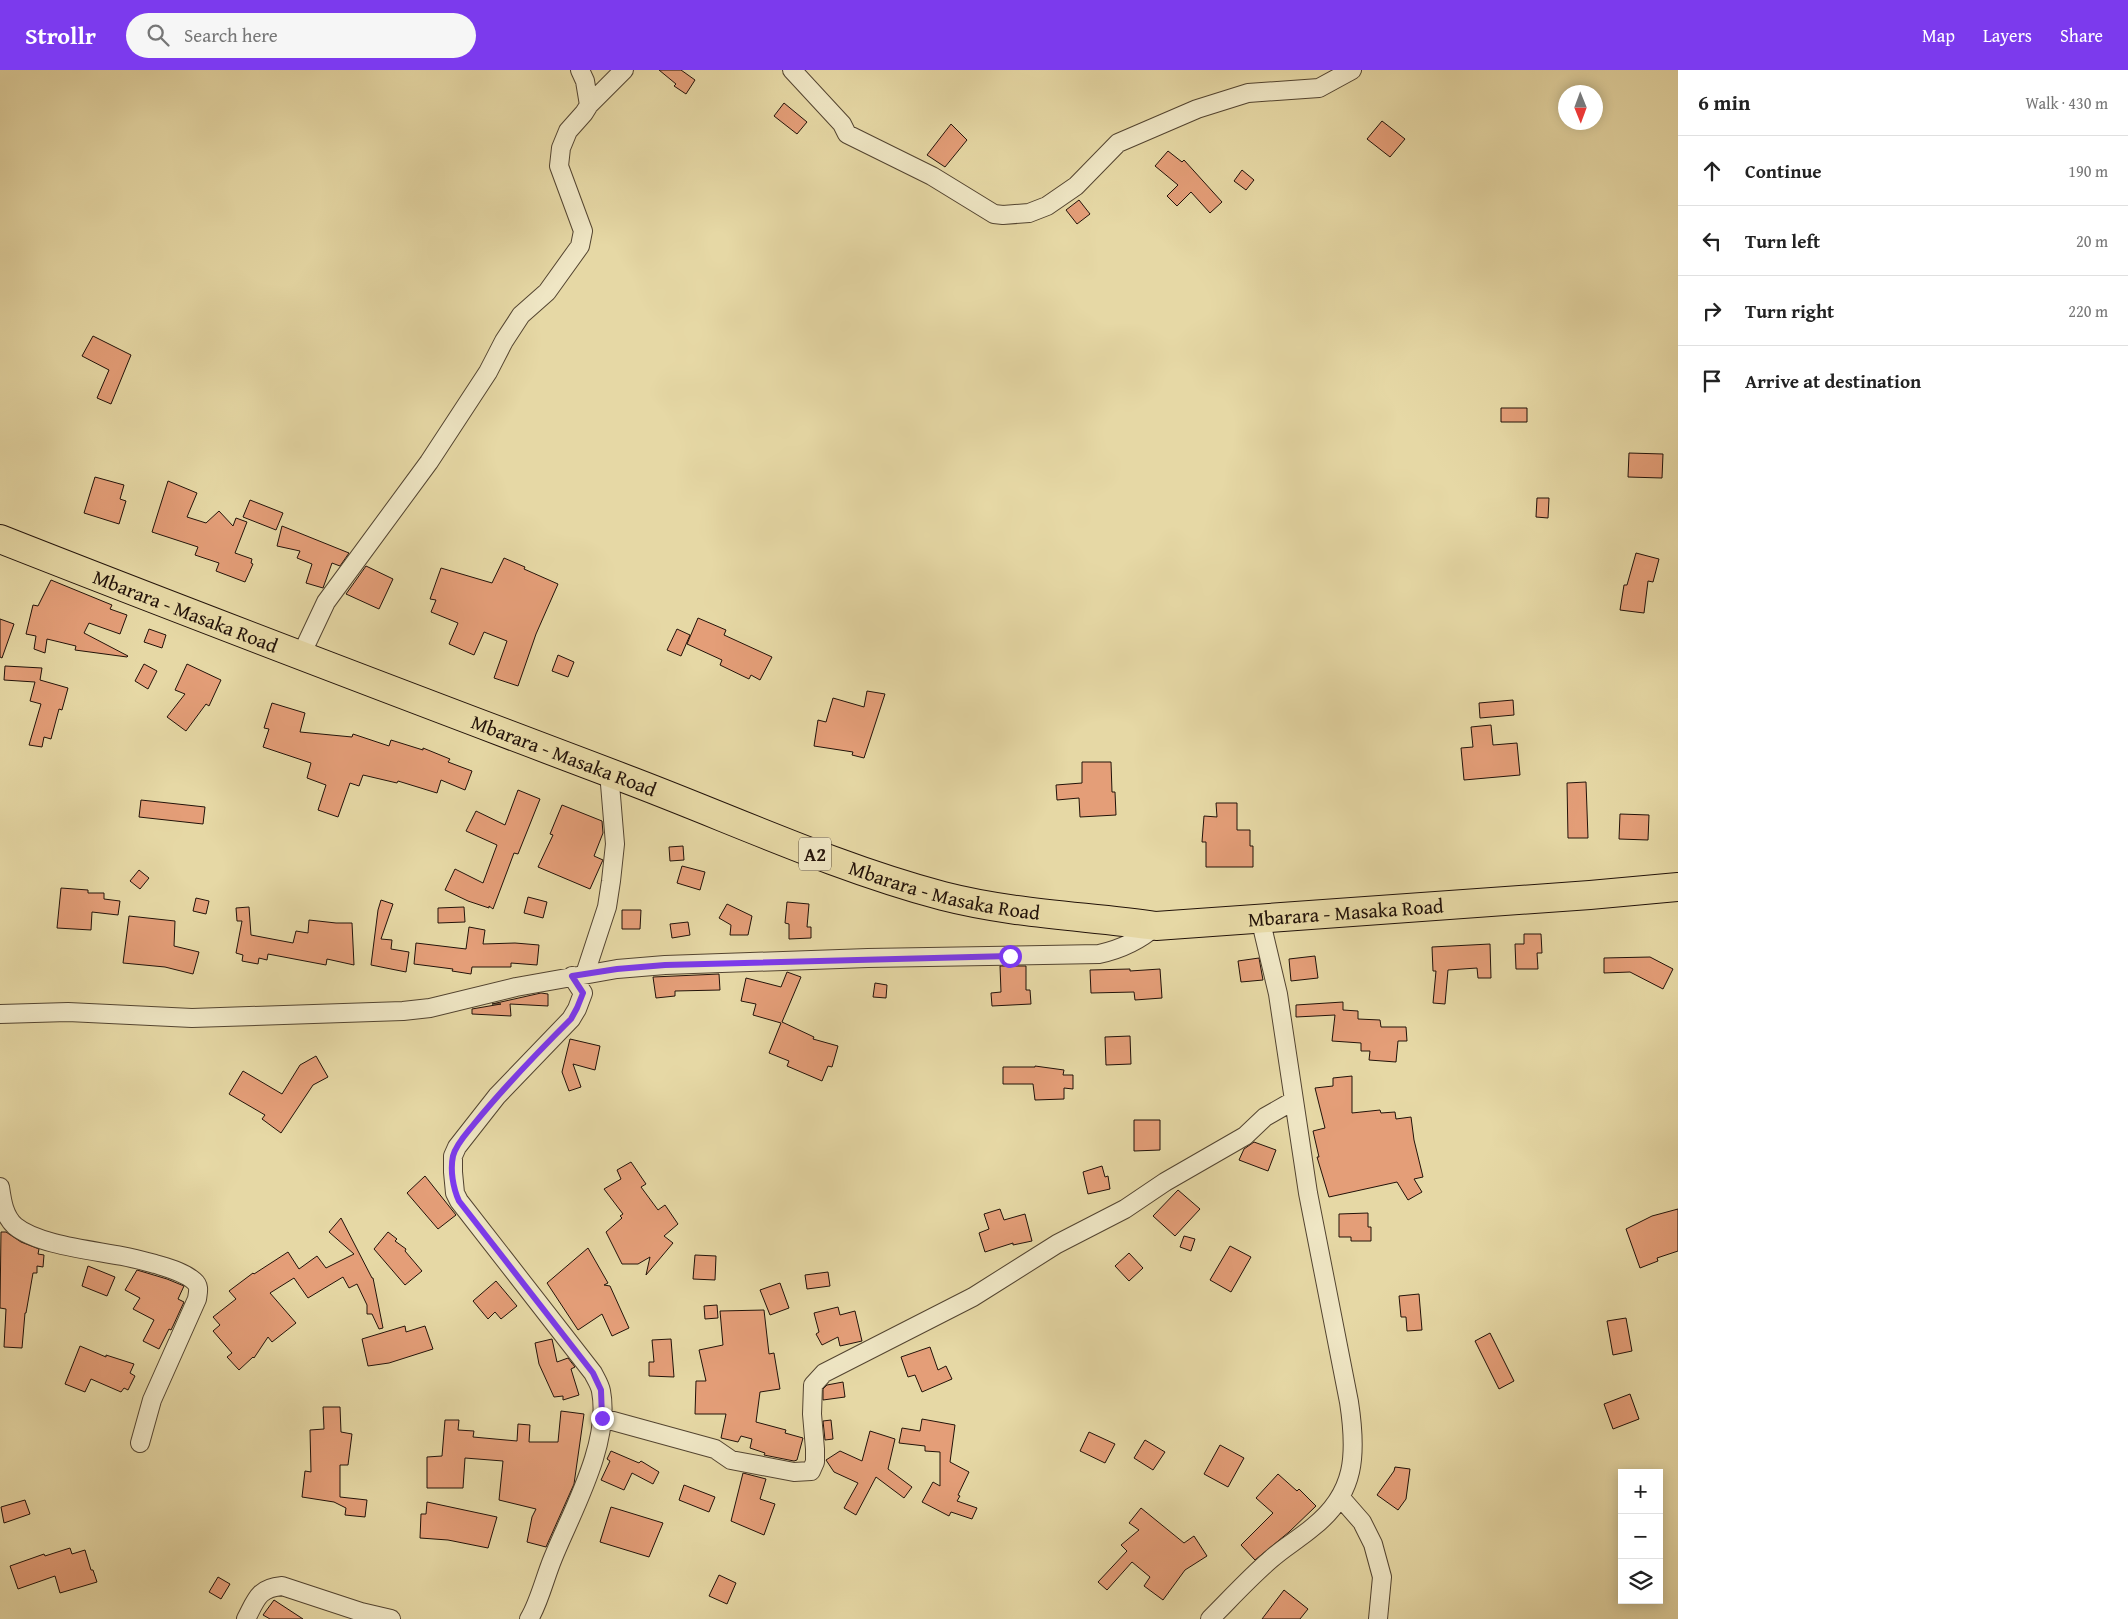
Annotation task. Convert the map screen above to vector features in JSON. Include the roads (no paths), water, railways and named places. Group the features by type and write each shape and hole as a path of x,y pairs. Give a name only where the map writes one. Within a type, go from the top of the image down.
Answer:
{"highway":[{"name":"Mbarara - Masaka Road","path":"0,539 609,772 785,844 942,896 1048,915 1156,926 1590,895 1678,886"}],"street":[{"path":"580,70 585,81 589,105"},
{"path":"301,655 326,602 428,462 488,372 504,341 521,316 547,292 580,246 582,231 559,166 561,148 568,131 589,105 624,70"},
{"path":"792,70 832,112 842,124 847,134 932,176 994,214 1003,215 1030,212 1047,206 1076,186 1118,143 1184,114 1248,93 1320,88 1352,70"},
{"path":"529,1619 558,1544 581,1495 599,1435 602,1418 601,1390 593,1373 459,1201 455,1193 453,1156 472,1127 497,1096 571,1019 577,1008 583,993 579,975 607,907 611,881 615,844 609,772"},
{"path":"1210,1619 1270,1560 1315,1526 1341,1498 1348,1483 1352,1461 1352,1421 1308,1193 1278,994 1260,918"},
{"path":"0,1014 68,1012 192,1018 430,1008 516,987 617,969 684,964 878,958 1086,955 1125,947 1144,937 1156,926"},
{"path":"602,1418 715,1449 731,1460 794,1472 811,1471 815,1462 812,1414 813,1385 824,1373 973,1297 1057,1244 1125,1210 1165,1182 1245,1136 1265,1117 1293,1101"},
{"path":"0,1187 3,1208 10,1220 34,1237 78,1248 124,1256 171,1269 194,1281 198,1286 197,1299 152,1400 140,1443"},
{"path":"1341,1498 1362,1522 1373,1544 1382,1577 1378,1619"},
{"path":"246,1619 255,1600 264,1590 270,1587 282,1586 361,1612 391,1619"}]}
